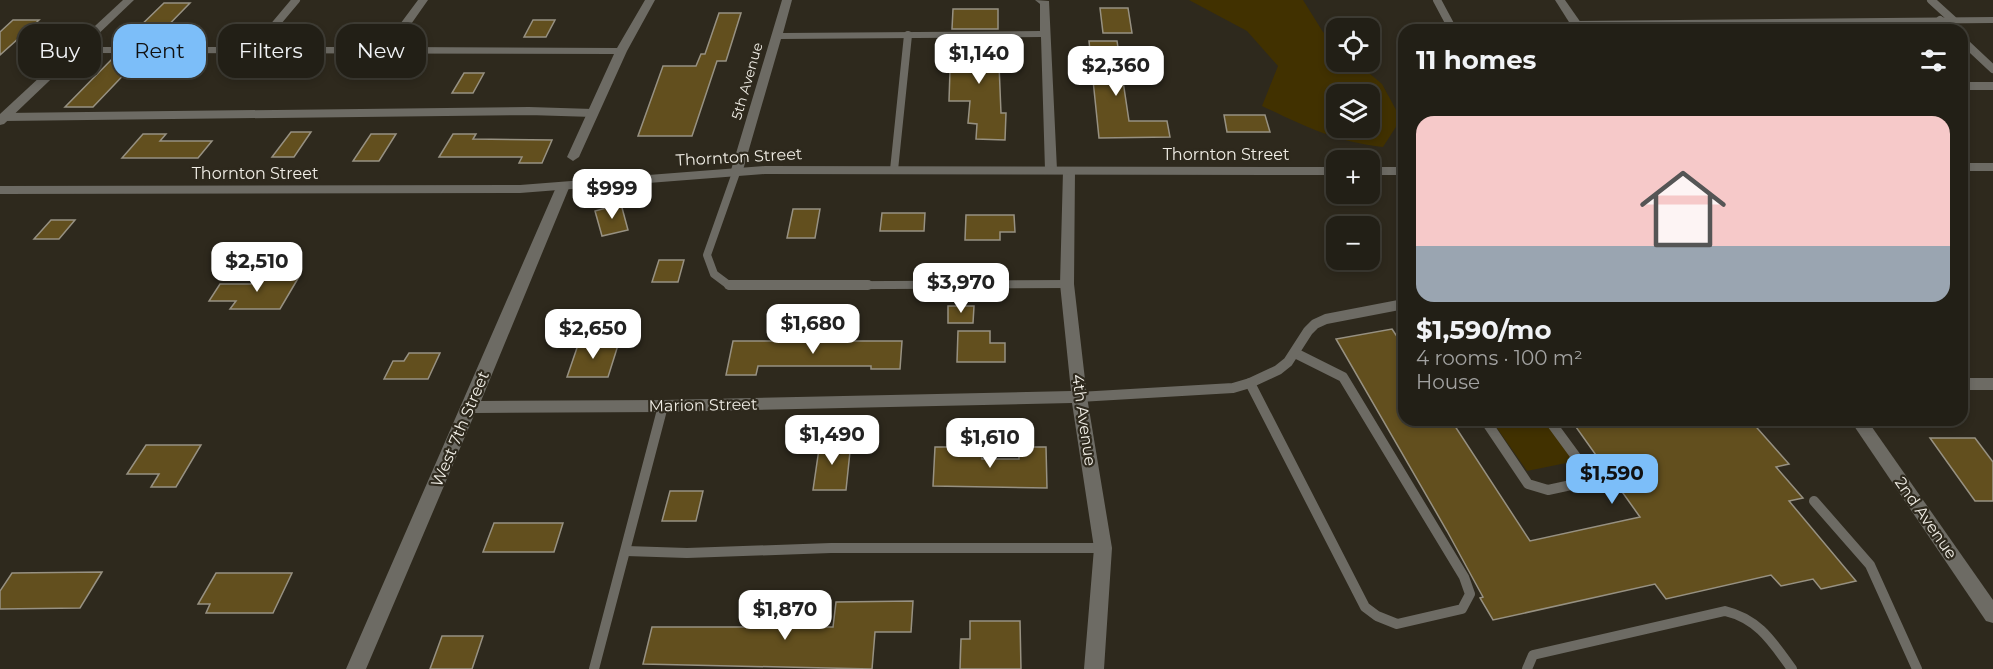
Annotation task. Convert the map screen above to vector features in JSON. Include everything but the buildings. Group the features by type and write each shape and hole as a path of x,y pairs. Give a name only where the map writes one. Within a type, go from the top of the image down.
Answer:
{"street":[{"path":"101,26 129,0"},
{"path":"406,24 423,0"},
{"path":"573,157 621,51 650,0"},
{"name":"5th Avenue","path":"736,170 787,0"},
{"path":"1040,0 1045,3 1051,170"},
{"path":"1560,0 1576,24"},
{"path":"1733,24 1940,20 1950,24"},
{"path":"1960,24 1993,20"},
{"path":"776,36 1046,34"},
{"path":"101,50 218,50"},
{"path":"426,50 621,51"},
{"path":"2,119 46,78"},
{"path":"1968,167 1993,166"},
{"name":"Thornton Street","path":"0,190 562,188 736,170 1326,171"},
{"name":"4th Avenue","path":"1069,171 1067,284 1079,397 1103,548 1094,669"},
{"path":"1380,171 1398,171"},
{"name":"West 7th Street","path":"356,669 562,188"},
{"path":"1968,384 1993,384"},
{"name":"Marion Street","path":"470,407 663,406 1079,397"},
{"name":"2nd Avenue","path":"1862,426 1993,615"}],"lane":[{"path":"276,24 296,0"},
{"path":"1437,0 1450,24"},
{"path":"1931,0 1951,24"},
{"path":"894,170 908,35"},
{"path":"1968,46 1993,69"},
{"path":"1968,86 1993,86"},
{"path":"2,119 519,111 593,113"},
{"path":"736,170 707,255 709,270 714,277 730,286 1067,284"},
{"path":"1079,397 1233,388 1278,370 1295,353 1315,324 1326,319 1398,305"},
{"path":"1250,383 1365,607 1377,616 1397,624 1462,609 1470,594 1464,577 1343,377 1295,353"},
{"path":"594,669 663,406"},
{"path":"1489,426 1528,484 1542,491 1585,482 1587,477 1582,465 1553,426"},
{"path":"1814,501 1870,565 1917,669"},
{"path":"626,551 687,553 843,548 1103,548"},
{"path":"1527,669 1533,655 1725,611 1742,614 1757,623 1792,669"}],"shaded area":[{"path":"1189,0 1303,0 1326,35 1326,72 1368,72 1382,84 1398,113 1398,124 1383,147 1339,138 1380,138 1380,84 1326,84 1326,134 1262,106 1278,66 1247,31"},
{"path":"1496,426 1550,426 1576,461 1527,471"}]}
